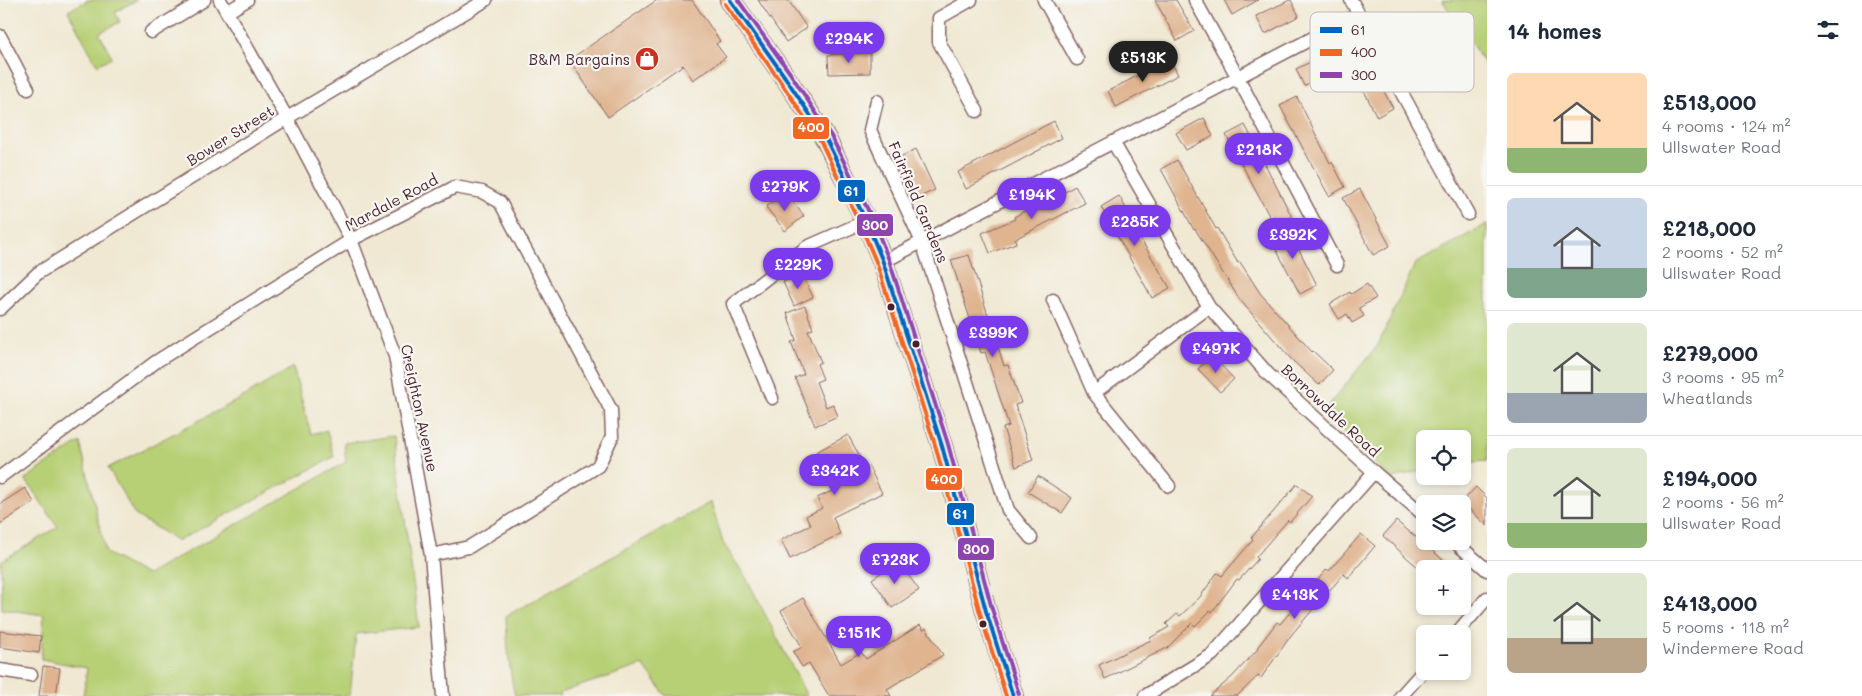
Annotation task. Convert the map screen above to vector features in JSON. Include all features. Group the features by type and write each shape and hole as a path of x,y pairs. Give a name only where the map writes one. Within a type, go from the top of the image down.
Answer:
{"main road":[{"path":"730,0 826,139 866,221 883,262 942,446 986,611 1013,696"}],"street":[{"path":"151,32 204,0"},
{"name":"Creighton Avenue","path":"220,0 287,118 351,240 395,356 431,555 443,696"},
{"path":"227,12 247,0"},
{"name":"Bower Street","path":"0,309 38,273 287,118 486,0"},
{"path":"971,0 939,18 939,42 977,111"},
{"path":"1044,0 1078,59"},
{"path":"1194,0 1238,76 1337,265"},
{"path":"1351,0 1358,12"},
{"path":"0,36 28,89"},
{"path":"883,262 1310,39"},
{"path":"1402,92 1468,214"},
{"name":"Fairfield Gardens","path":"877,101 870,130 922,242 1008,510 1030,538"},
{"name":"Borrowdale Road","path":"1113,142 1209,307 1268,374 1416,508"},
{"name":"Mardale Road","path":"0,477 157,361 351,240 455,187 482,192 500,202 611,410 612,437 598,466 469,547 431,555"},
{"path":"772,398 733,304 807,247 866,221"},
{"path":"1053,300 1094,393 1168,486"},
{"path":"1094,393 1209,307"},
{"path":"1145,696 1212,655 1374,472"},
{"path":"1464,550 1487,570"},
{"path":"1464,625 1487,598"},
{"path":"0,670 31,674"},
{"path":"1401,696 1416,679"}],"green space":[{"path":"88,0 137,0 115,12 120,22 99,33 112,57 97,65 68,11"},
{"path":"1442,0 1487,0 1487,71 1474,48 1474,12 1450,12"},
{"path":"1487,224 1487,461 1471,462 1471,430 1416,430 1416,472 1391,479 1324,411 1378,345 1415,264"},
{"path":"293,367 311,434 327,430 334,457 178,541 135,515 108,468 240,399"},
{"path":"394,436 419,627 356,634 350,696 83,696 87,668 41,659 44,615 2,609 1,561 58,527 25,479 80,442 106,553 147,575 346,462 344,443"},
{"path":"711,502 723,543 747,579 807,696 666,696 643,665 562,692 560,696 515,696 511,676 506,616"}],"building":[{"name":"B&M Bargains","path":"657,0 692,0 720,41 716,44 726,57 693,80 683,65 608,117 569,60"},
{"path":"758,0 788,0 807,28 786,42"},
{"path":"1155,0 1176,0 1194,31 1177,41"},
{"path":"1224,0 1258,0 1232,15"},
{"path":"1290,0 1299,16 1265,34 1256,16"},
{"path":"870,53 870,73 829,74 828,55"},
{"path":"1170,59 1178,75 1116,107 1108,91"},
{"path":"1310,62 1310,83 1304,86 1296,69"},
{"path":"1364,92 1384,92 1393,108 1377,117"},
{"path":"1297,97 1330,163 1332,162 1345,187 1329,196 1280,106"},
{"path":"1204,118 1213,136 1186,150 1176,133"},
{"path":"1054,121 1062,138 966,189 958,172"},
{"path":"1245,125 1292,217 1274,225 1226,135"},
{"path":"916,149 935,190 917,198 898,158"},
{"path":"1177,160 1216,229 1260,293 1312,352 1333,370 1319,385 1291,359 1240,300 1194,230 1161,169"},
{"path":"1075,186 1085,203 1015,239 1016,243 990,253 982,233 1015,219 1014,217 1040,202 1042,205"},
{"path":"1360,189 1390,246 1373,255 1343,198"},
{"path":"785,192 804,216 785,231 766,207"},
{"path":"1119,196 1134,222 1131,223 1170,288 1152,298 1101,207"},
{"path":"1287,226 1317,285 1300,294 1269,236"},
{"path":"969,255 1004,366 1008,365 1021,403 1015,405 1033,460 1016,467 1003,428 1009,426 985,352 981,353 951,260"},
{"path":"802,274 813,297 794,306 783,282"},
{"path":"1367,284 1376,298 1359,308 1364,316 1352,323 1347,314 1339,319 1330,304"},
{"path":"805,306 813,329 808,330 821,362 817,364 823,379 816,382 826,407 833,404 838,416 815,426 795,378 804,374 791,342 796,340 787,313"},
{"path":"1212,356 1234,379 1220,392 1198,369"},
{"path":"848,435 866,468 869,467 882,493 833,517 840,534 790,559 781,540 811,525 806,516 822,508 817,498 836,489 816,452"},
{"path":"1038,476 1072,498 1062,513 1028,492"},
{"path":"1297,484 1312,496 1256,557 1258,559 1239,580 1237,579 1212,612 1210,611 1195,626 1192,623 1167,648 1105,679 1099,665 1151,640 1150,638 1169,627 1166,624 1177,614 1180,616 1200,597 1217,573 1222,576 1253,540 1251,538"},
{"path":"1476,487 1487,498 1487,526 1471,511 1471,495 1469,495"},
{"path":"25,488 34,502 0,524 0,504"},
{"path":"1396,521 1416,537 1416,550 1432,550 1443,560 1416,560 1416,565 1383,536"},
{"path":"1361,534 1375,546 1348,578 1344,574 1320,601 1292,634 1261,678 1258,676 1237,696 1210,696 1232,677 1258,649 1277,622 1280,624 1327,569 1329,571"},
{"path":"898,561 919,590 892,608 872,579"},
{"path":"803,598 841,664 861,652 866,659 920,625 923,630 926,628 943,655 887,689 891,696 829,696 809,663 802,667 793,652 802,647 781,611"},
{"path":"0,631 41,636 39,653 0,647"},
{"path":"43,666 60,668 56,696 39,696"}],"transit line":[{"name":"61","path":"730,0 826,139 866,221 883,262 942,446 986,611 1013,696"},
{"name":"300","path":"738,0 790,73 831,136 872,218 889,260 948,444 992,609 1019,694"},
{"name":"400","path":"725,4 821,142 877,264 936,448 980,613 1006,696"}],"place":[{"name":"B&M Bargains","path":"647,59"}]}
